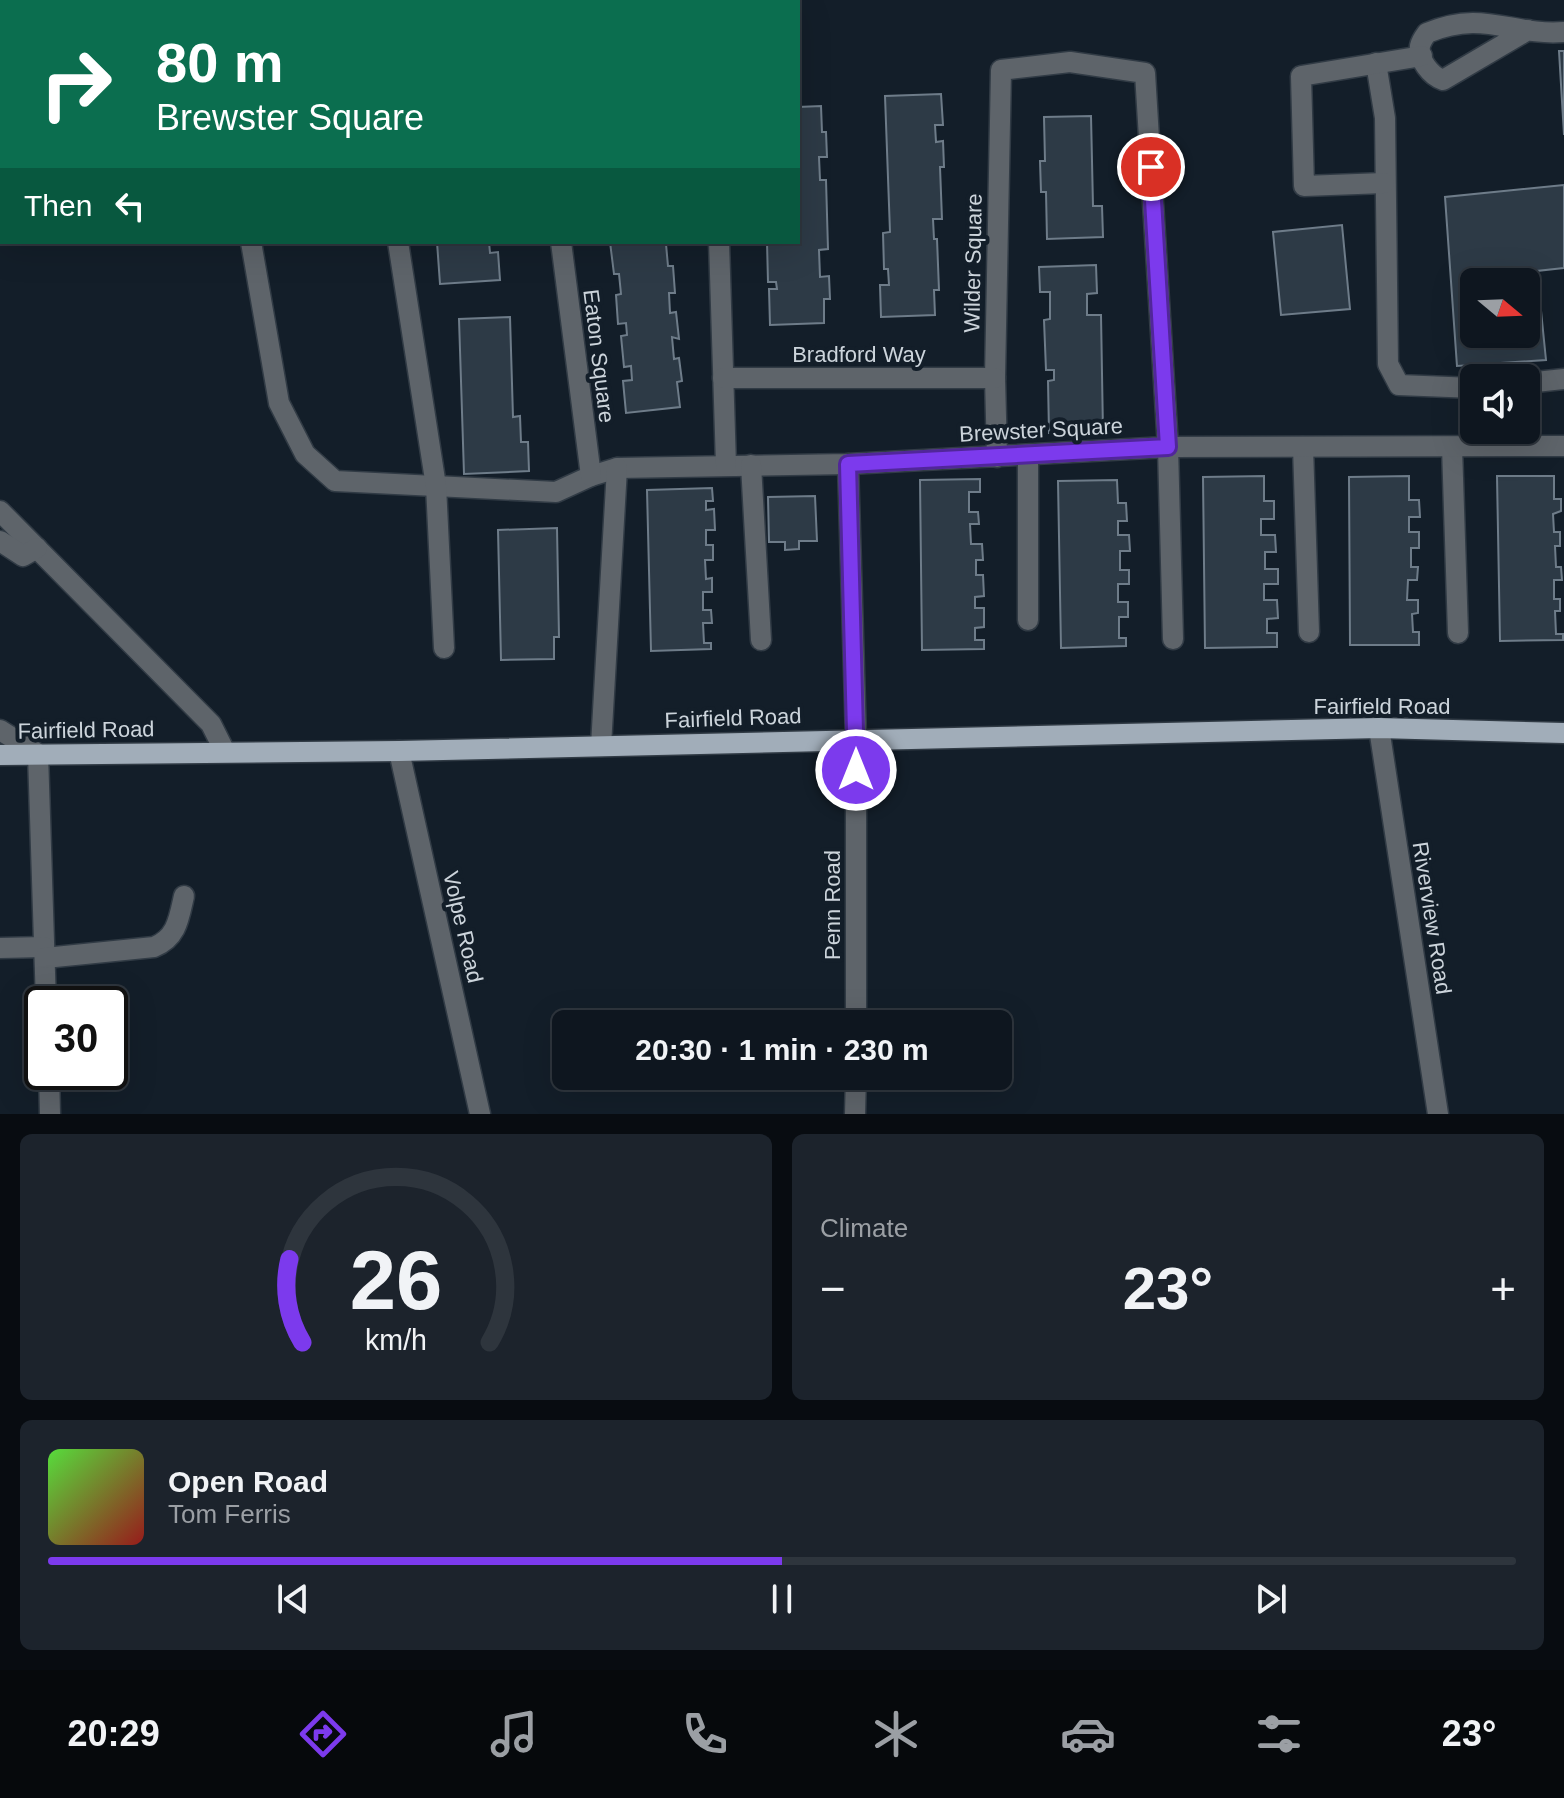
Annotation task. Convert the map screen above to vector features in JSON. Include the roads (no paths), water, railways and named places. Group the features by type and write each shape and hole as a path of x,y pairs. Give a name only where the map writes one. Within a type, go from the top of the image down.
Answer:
{"main road":[{"name":"Fairfield Road","path":"0,755 399,751 1379,728 1564,733"}],"street":[{"path":"1528,30 1443,80 1435,78 1420,47 1427,33 1443,26 1486,22 1528,30 1543,34 1564,32"},
{"path":"1384,183 1304,186 1301,76 1422,56"},
{"name":"Wilder Square","path":"997,457 995,378 1001,70 1070,62 1145,73 1168,447"},
{"path":"1376,63 1385,118 1388,364 1399,385 1460,387"},
{"name":"Brewster Square","path":"251,244 279,403 305,454 335,481 556,492 617,468 848,464 1168,447 1564,446"},
{"path":"398,244 436,486 444,648"},
{"name":"Eaton Square","path":"561,244 591,476"},
{"path":"719,244 726,465"},
{"name":"Bradford Way","path":"723,378 995,378"},
{"path":"1540,382 1564,379"},
{"path":"1168,447 1173,639"},
{"path":"1303,447 1309,632"},
{"path":"1452,447 1458,633"},
{"path":"1028,455 1028,620"},
{"name":"Penn Road","path":"848,464 856,739 856,1010"},
{"path":"751,465 761,640"},
{"path":"601,746 617,468"},
{"path":"0,511 211,724 225,752"},
{"path":"0,541 23,556 37,548"},
{"name":"Riverview Road","path":"1379,728 1438,1114"},
{"path":"0,730 38,754 46,986"},
{"name":"Volpe Road","path":"399,751 480,1114"},
{"path":"0,948 45,952 154,947 164,943 177,926 184,896"},
{"path":"49,1090 50,1114"},
{"path":"855,1114 856,1090"}]}
